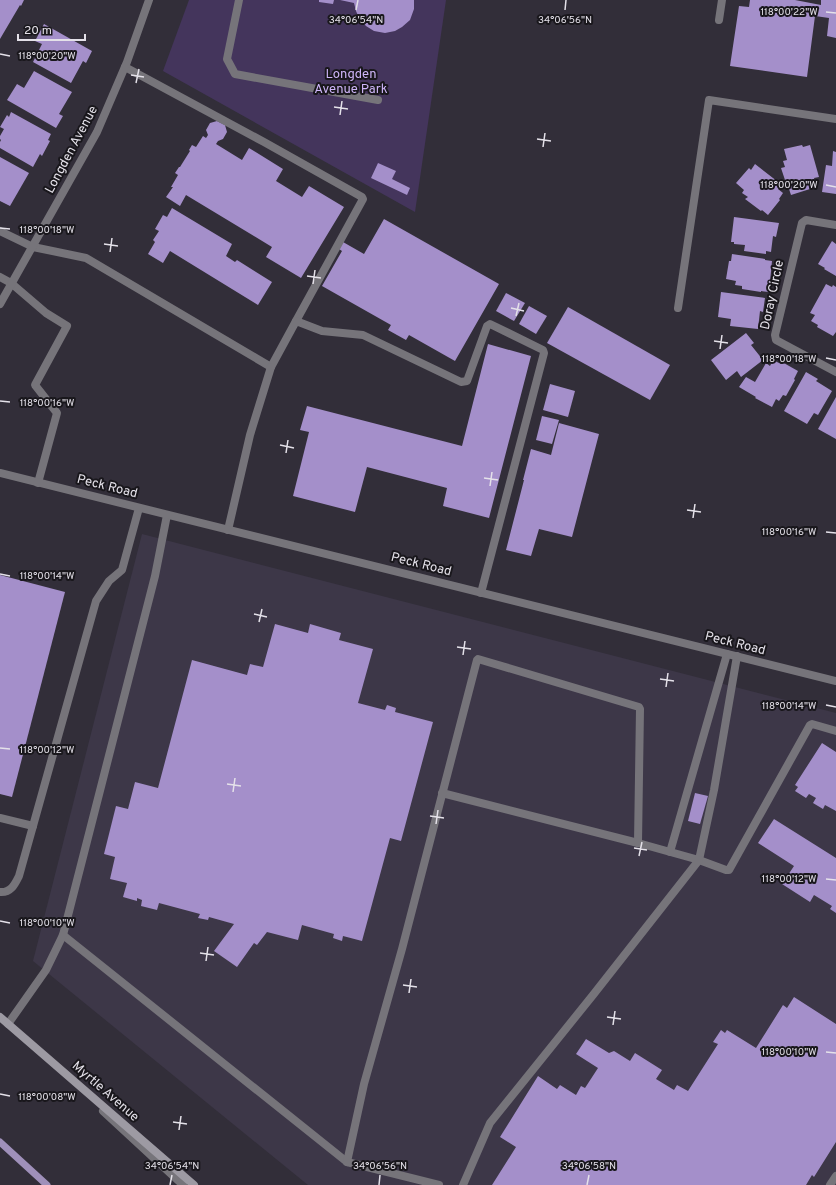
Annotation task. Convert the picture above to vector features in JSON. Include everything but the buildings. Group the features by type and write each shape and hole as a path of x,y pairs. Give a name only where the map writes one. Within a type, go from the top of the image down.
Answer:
{"main road":[{"name":"Myrtle Avenue","path":"0,1017 194,1185"}],"street":[{"name":"Longden Avenue","path":"0,304 97,132 125,67 149,0"},
{"path":"239,0 227,59 235,74 378,100"},
{"path":"719,20 722,0"},
{"path":"125,67 264,142 363,199 271,367 250,435 228,530"},
{"path":"678,308 709,100 836,118"},
{"name":"Doray Circle","path":"836,225 806,220 802,223 775,335 776,340 836,372"},
{"path":"0,231 33,247 86,258 271,367"},
{"path":"0,278 11,283 46,313 67,326 35,385 57,414 38,483"},
{"path":"296,321 322,331 363,335 461,382 467,381 487,326 490,324 543,350 544,353 481,593"},
{"name":"Peck Road","path":"0,473 836,681"},
{"path":"0,892 12,888 19,876 96,601 110,581 122,570 139,508"},
{"path":"8,1024 46,970 63,935 155,576 167,515"},
{"path":"670,852 727,654"},
{"path":"463,1185 490,1123 699,860 714,790 737,656"},
{"path":"347,1162 364,1084 402,949 477,660 638,707 640,709 638,843"},
{"path":"442,793 638,843 729,870 810,725 812,724 836,731"},
{"path":"0,818 33,826"},
{"path":"63,935 347,1162 439,1185"},
{"path":"34,1048 183,1185"},
{"path":"830,1185 836,1176"}],"shaded area":[{"path":"142,534 836,713 836,1185 308,1185 33,961"}],"green space":[{"name":"Longden Avenue Park","path":"189,0 446,0 415,212 163,71"}],"waterway":[{"path":"0,1142 47,1185"}]}
